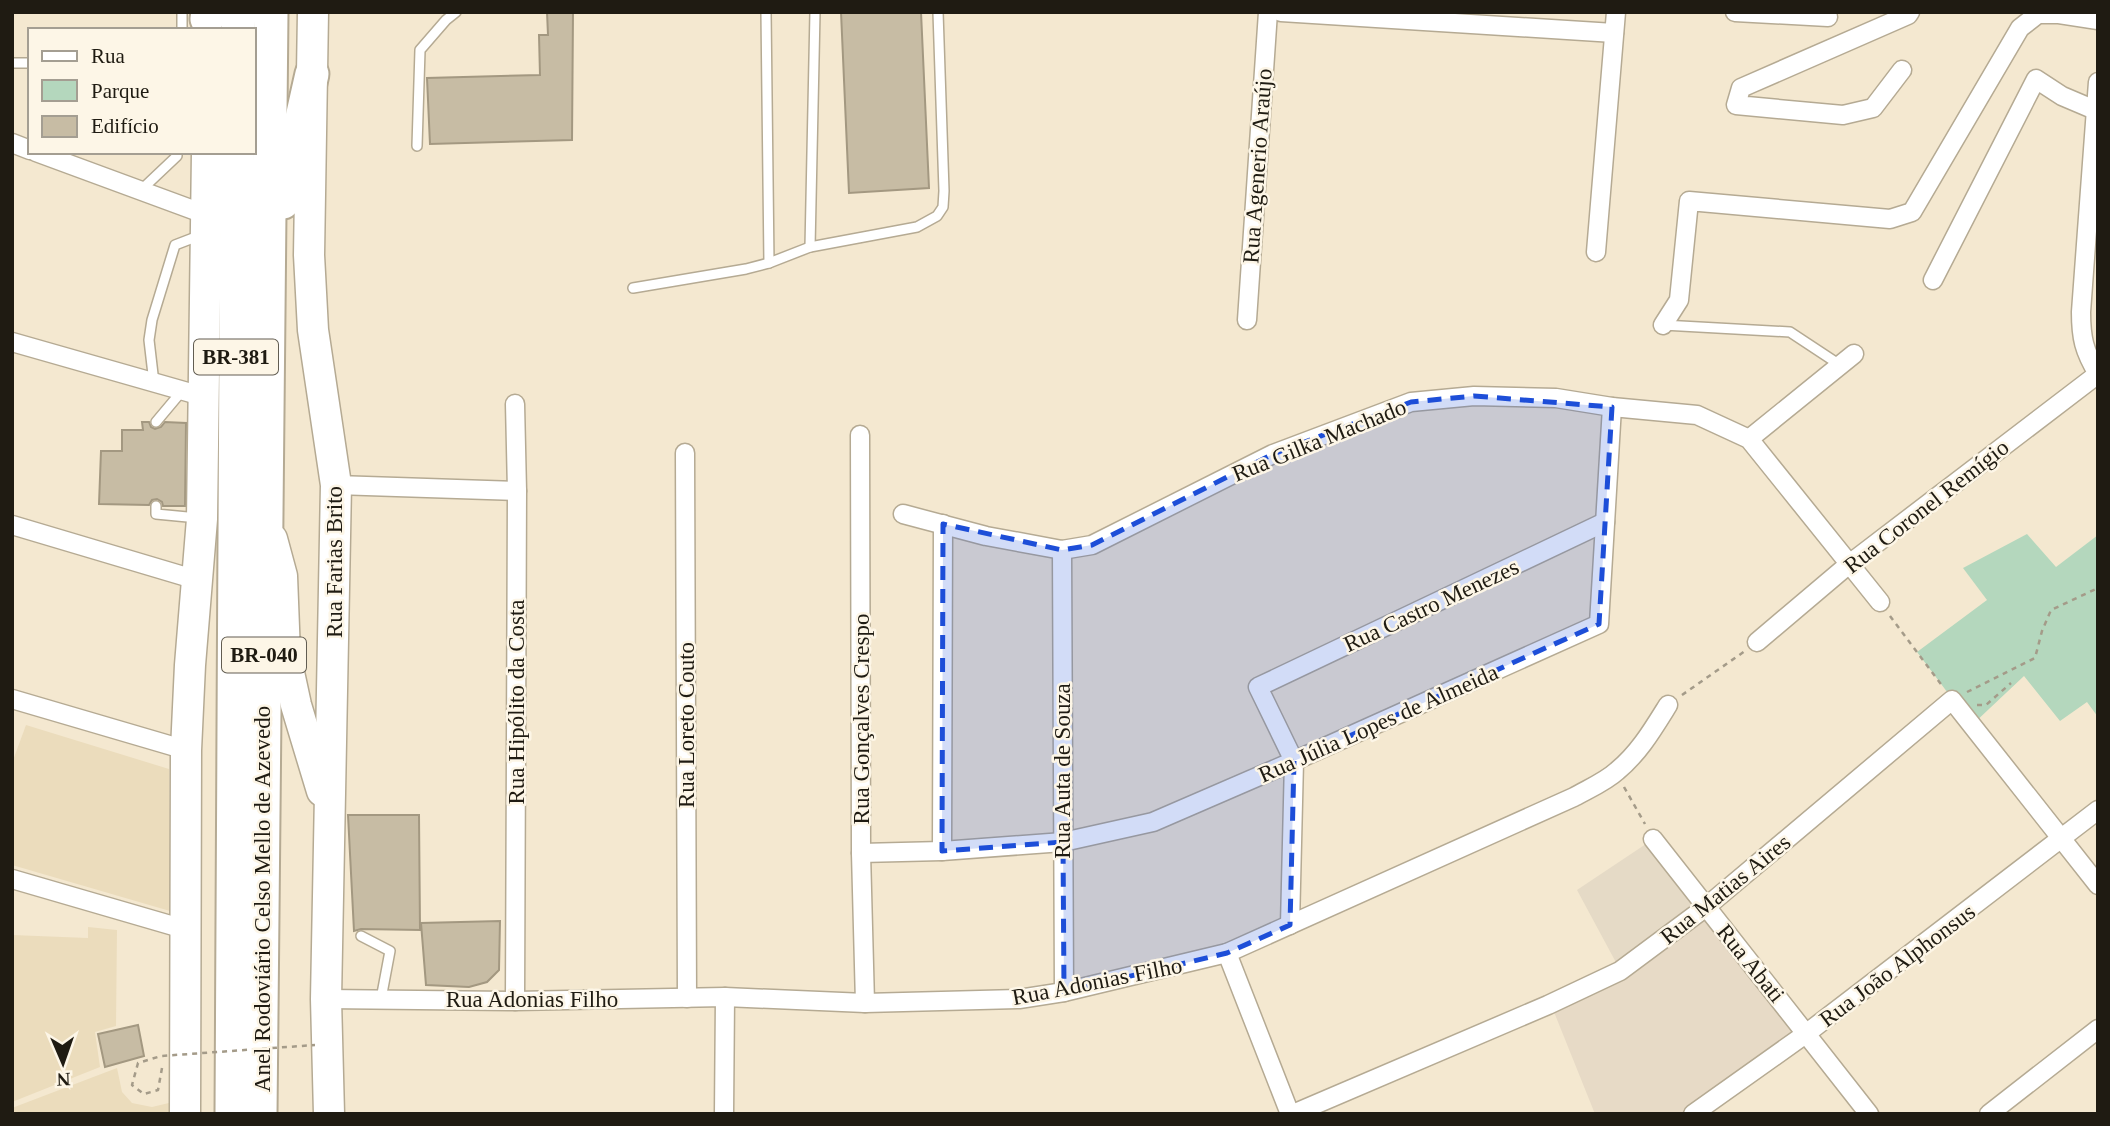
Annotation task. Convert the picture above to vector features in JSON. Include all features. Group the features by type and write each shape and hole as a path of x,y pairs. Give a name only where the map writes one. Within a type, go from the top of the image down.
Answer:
{"highway":[{"name":"Anel Rodoviário Celso Mello de Azevedo","path":"232,1114 252,1054 265,512 271,12"},
{"path":"205,18 232,28"},
{"path":"268,270 312,74"},
{"name":"Anel Rodoviário Celso Mello de Azevedo","path":"237,154 236,562 252,1054 261,1114"}],"main road":[{"name":"Rua Farias Brito","path":"313,12 309,255 313,330 336,485 326,999 329,1114"},
{"path":"184,1114 186,750 202,519 193,394 206,224 207,154"},
{"path":"265,512 282,576 285,654 330,829"},
{"path":"216,1114 252,1054"}],"street":[{"name":"Rua Agenerio Araújo","path":"1247,320 1268,12"},
{"path":"1281,12 1614,33"},
{"path":"1596,252 1616,12"},
{"path":"1735,12 1828,17"},
{"path":"1902,70 1873,108 1843,115 1736,105 1741,88 1910,12"},
{"path":"1663,325 1679,300 1689,201 1890,219 1912,212 2020,28 2038,14 2098,20"},
{"path":"1933,280 2036,79 2062,96 2095,110"},
{"path":"2098,82 2091,266 2081,312 2081,338 2098,374"},
{"path":"41,154 139,191 206,224"},
{"path":"12,342 193,394"},
{"path":"1847,359 1749,439 1880,603"},
{"name":"Rua Coronel Remígio","path":"1757,642 1848,565 2098,374"},
{"name":"Rua Gilka Machado","path":"903,514 986,536 1062,550 1092,545 1273,454 1411,402 1474,396 1556,398 1612,407 1697,415 1749,439"},
{"name":"Rua Hipólito da Costa","path":"515,404 515,1001"},
{"name":"Rua Júlia Lopes de Almeida","path":"861,853 942,851 1063,842 1153,822 1599,624 1612,407"},
{"name":"Rua Gonçalves Crespo","path":"860,435 861,853 865,1003"},
{"name":"Rua Loreto Couto","path":"685,453 687,998"},
{"path":"336,485 517,491"},
{"name":"Rua Castro Menezes","path":"1294,761 1258,687 1605,522"},
{"path":"942,851 943,524"},
{"path":"12,525 197,580"},
{"name":"Rua Auta de Souza","path":"1062,550 1063,992"},
{"path":"12,699 186,750"},
{"path":"1952,700 2098,885"},
{"name":"Rua Matias Aires","path":"1292,1114 1548,1006 1620,971 1706,907 1952,700"},
{"name":"Rua Adonias Filho","path":"326,999 515,1001 725,997 865,1003 1020,999 1063,992 1227,953 1574,797 1616,773 1635,754 1668,705"},
{"path":"1290,925 1294,761"},
{"name":"Rua João Alphonsus","path":"1693,1114 1807,1033 2098,810"},
{"name":"Rua Abati","path":"1653,839 1869,1114"},
{"path":"12,879 184,929"},
{"path":"1227,953 1292,1114"},
{"path":"724,1114 725,997"},
{"path":"1989,1114 2098,1029"}],"lane":[{"path":"417,146 421,50 456,12"},
{"path":"766,12 769,263"},
{"path":"810,247 815,12"},
{"path":"634,288 746,269 810,247 918,227 937,216 943,207 938,12"},
{"path":"139,191 177,154"},
{"path":"154,383 149,340 152,320 175,245 206,224"},
{"path":"1663,325 1790,332 1847,359"},
{"path":"156,422 193,394"},
{"path":"156,506 156,514 202,519"},
{"path":"361,936 390,951 381,999"}],"path":[{"path":"1952,700 2035,658 2051,610 2098,588"},
{"path":"1880,603 1952,700 1964,704 1986,705 2011,683"},
{"path":"1668,705 1757,642"},
{"path":"1616,773 1653,839"},
{"path":"162,1068 158,1090 144,1094 132,1085 138,1063 161,1056 315,1045"}],"highlighted area":[{"path":"1474,396 1612,407 1599,624 1294,761 1290,925 1227,953 1064,992 1063,842 942,851 943,524 1062,550 1092,545 1273,454 1411,402"}],"shaded area":[{"path":"26,725 169,769 170,911 12,865 12,763"},
{"path":"1649,842 1702,907 1619,968 1577,890"},
{"path":"1706,912 1804,1034 1682,1114 1595,1114 1554,1012 1610,981"},
{"path":"88,927 117,930 116,1026 95,1032 100,1067 12,1102 12,935 88,938"},
{"path":"117,1068 122,1092 132,1103 152,1107 173,1102 173,1114 12,1114 12,1108"}],"green space":[{"path":"2027,534 2056,567 2098,535 2098,717 2087,702 2060,721 2024,676 1972,725 1917,652 1987,600 1963,568"}],"building":[{"path":"547,12 573,12 572,140 430,144 427,78 540,75 539,35 548,35"},
{"path":"841,12 921,12 929,188 849,193"},
{"path":"142,422 149,422 155,429 165,422 186,423 185,506 163,506 157,499 152,500 149,505 99,504 101,451 122,451 122,430 143,430"},
{"path":"348,815 419,815 420,930 354,931"},
{"path":"500,921 499,970 487,982 469,987 426,985 421,923"},
{"path":"138,1025 144,1056 105,1067 98,1034"}]}
